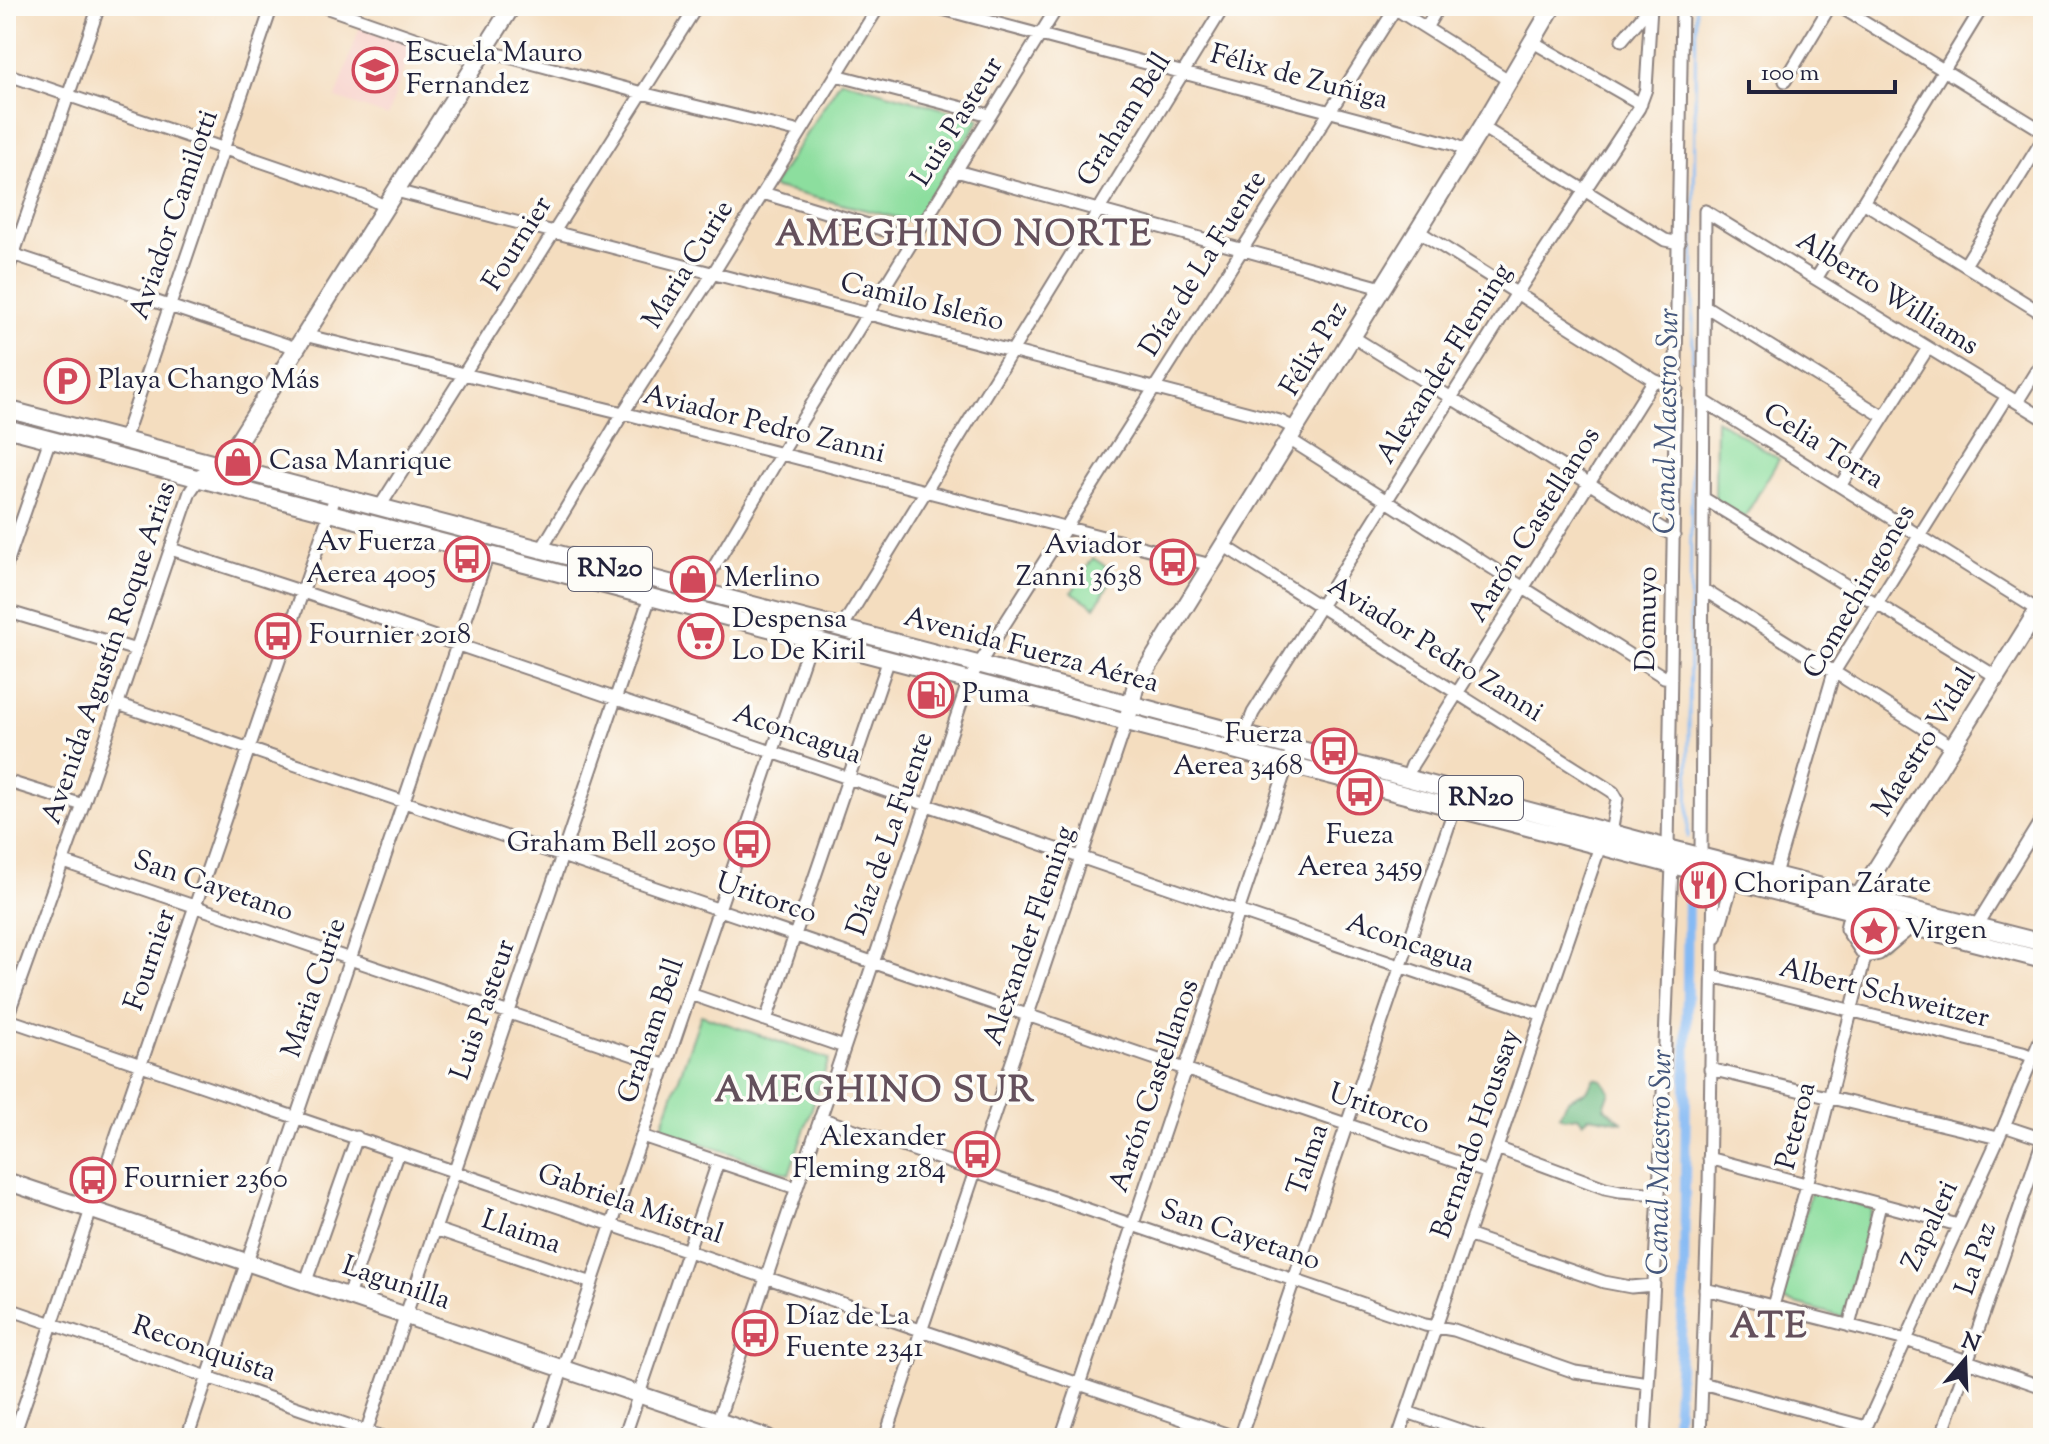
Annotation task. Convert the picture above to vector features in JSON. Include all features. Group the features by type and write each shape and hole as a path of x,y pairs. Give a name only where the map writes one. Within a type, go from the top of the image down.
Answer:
{"main road":[{"name":"Avenida Agustín Roque Arias","path":"200,477 221,466 512,6"},
{"name":"Félix Paz","path":"1127,721 1135,688 1482,127 1553,6"},
{"name":"Avenida Fuerza Aérea","path":"6,409 221,466 488,554 1127,721 1407,778 1606,839 1672,865 2043,960"},
{"name":"Avenida Fuerza Aérea","path":"6,428 200,477 333,505 379,508 1244,735 1291,756 1455,807 1606,839 1668,848 2043,943"},
{"name":"Maestro Vidal","path":"1850,911 2040,611"},
{"path":"1672,865 1677,859 1694,861 1701,856"},
{"name":"Lagunilla","path":"6,1181 768,1438"}],"street":[{"path":"6,276 10,253 99,6"},
{"name":"Aviador Camilotti","path":"124,440 272,6"},
{"path":"322,6 480,55 800,132"},
{"name":"Fournier","path":"379,508 697,6"},
{"name":"Maria Curie","path":"541,550 623,413 879,6"},
{"name":"Félix de Zuñiga","path":"931,6 1183,71 1452,144 1467,151"},
{"name":"Luis Pasteur","path":"699,592 1058,6"},
{"name":"Graham Bell","path":"841,629 1224,6"},
{"path":"1426,28 1439,6"},
{"path":"1622,40 1651,6"},
{"name":"Alexander Fleming","path":"1244,735 1253,713 1450,399 1641,104 1646,89 1651,6"},
{"name":"Domuyo","path":"1668,848 1682,6"},
{"path":"1785,81 1830,6"},
{"path":"1839,6 2043,131"},
{"path":"1816,279 1983,6"},
{"path":"1393,8 1510,81"},
{"name":"Díaz de La Fuente","path":"712,1438 969,680 1393,8"},
{"path":"1533,42 1641,104"},
{"path":"6,74 368,198 386,207"},
{"path":"836,75 990,115"},
{"path":"1482,127 1665,240 1679,243"},
{"path":"1965,265 2043,139"},
{"path":"956,171 1382,288"},
{"name":"Camilo Isleño","path":"396,191 1280,421 1293,434 1387,502 1664,677 1671,678"},
{"path":"763,193 914,239"},
{"path":"1863,202 2043,314"},
{"name":"Domuyo","path":"1701,856 1705,211"},
{"name":"Alberto Williams","path":"1705,211 2043,418"},
{"path":"1418,231 1654,380 1677,389"},
{"name":"Aviador Pedro Zanni","path":"10,253 169,306 300,341 623,413 1211,565"},
{"path":"1705,306 1884,417"},
{"path":"1353,337 1674,536"},
{"path":"1840,486 1928,348"},
{"name":"Comechingones","path":"1775,874 1834,672 1919,536 2012,399 2043,360"},
{"name":"Aarón Castellanos","path":"1407,778 1412,765 1654,380"},
{"name":"Celia Torra","path":"1704,401 2040,611"},
{"path":"6,566 50,439"},
{"name":"Avenida Agustín Roque Arias","path":"6,1019 64,862 190,492 200,477"},
{"path":"1703,498 1997,677"},
{"name":"Fournier","path":"9,1438 52,1324 333,505"},
{"name":"Aviador Pedro Zanni","path":"1223,545 1458,692 1613,792 1617,799"},
{"name":"Aconcagua","path":"171,549 1543,1015"},
{"name":"Maria Curie","path":"187,1438 488,554"},
{"path":"1704,590 1953,747"},
{"name":"Luis Pasteur","path":"365,1435 650,597"},
{"path":"6,611 136,650"},
{"name":"Graham Bell","path":"539,1438 811,639"},
{"path":"766,1020 889,659"},
{"name":"Uritorco","path":"118,704 1489,1173"},
{"name":"Alexander Fleming","path":"885,1438 1127,721"},
{"name":"Aarón Castellanos","path":"1061,1438 1291,756"},
{"path":"6,781 83,805"},
{"name":"Bernardo Houssay","path":"1398,1438 1606,839 1617,799"},
{"name":"Talma","path":"1239,1438 1455,807"},
{"path":"1976,926 2043,817"},
{"name":"San Cayetano","path":"64,862 666,1066"},
{"path":"1645,1438 1659,1194 1672,865"},
{"path":"1700,1438 1714,876"},
{"path":"1712,950 1733,881"},
{"path":"1850,911 1846,929 1865,957 1879,954 1912,927"},
{"name":"Peteroa","path":"1773,1306 1865,957"},
{"name":"Albert Schweitzer","path":"1712,976 2038,1059"},
{"path":"6,979 20,983"},
{"path":"690,994 844,1047"},
{"name":"Gabriela Mistral","path":"6,1019 1239,1438"},
{"name":"Zapaleri","path":"1864,1433 1998,1138 2038,1059 2043,1033"},
{"path":"1710,1069 1998,1138"},
{"name":"San Cayetano","path":"820,1118 1294,1280 1575,1372 1648,1383"},
{"path":"2004,1126 2043,1139"},
{"path":"642,1136 796,1188"},
{"path":"306,1281 357,1137"},
{"name":"La Paz","path":"1941,1438 2043,1139"},
{"path":"1497,1148 1605,1188 1659,1194"},
{"path":"348,1296 398,1152"},
{"path":"1709,1158 1958,1225"},
{"path":"624,1438 718,1162"},
{"path":"1849,1326 1880,1205"},
{"name":"Llaima","path":"435,1229 592,1283"},
{"path":"1467,1235 1604,1282 1631,1287 1653,1285"},
{"path":"1705,1289 1906,1340 2043,1387"},
{"name":"Reconquista","path":"6,1308 365,1435 386,1438"},
{"path":"1702,1383 1864,1433"},
{"path":"1407,1412 1483,1438"}],"shaded area":[{"name":"Escuela Mauro Fernandez","path":"361,23 413,41 388,116 336,98"}],"green space":[{"path":"841,80 980,119 915,222 772,187"},
{"path":"1716,419 1779,459 1744,518 1715,500"},
{"path":"1093,558 1116,573 1095,607 1072,592"},
{"path":"1855,916 1897,927 1897,932 1885,944 1865,952 1851,927"},
{"path":"701,1015 829,1059 789,1174 661,1129"},
{"path":"1594,1078 1602,1080 1610,1091 1604,1108 1623,1122 1590,1116 1583,1122 1578,1116 1564,1118 1559,1115 1568,1100 1587,1091"},
{"path":"1811,1191 1872,1208 1843,1317 1782,1300"}],"waterway":[{"name":"Canal Maestro Sur","path":"1688,837 1696,6"},
{"name":"Canal Maestro Sur","path":"1675,1438 1684,1284 1688,886"}],"place":[{"name":"Escuela Mauro Fernandez","path":"375,70"},
{"name":"Playa Chango Más","path":"67,381"},
{"name":"Casa Manrique","path":"238,462"},
{"name":"Av Fuerza Aerea 4005","path":"467,559"},
{"name":"Aviador Zanni 3638","path":"1173,562"},
{"name":"Merlino","path":"693,579"},
{"name":"Fournier 2018","path":"278,636"},
{"name":"Despensa Lo De Kiril","path":"701,636"},
{"name":"Puma","path":"931,695"},
{"name":"Fuerza Aerea 3468","path":"1334,751"},
{"name":"Fueza Aerea 3459","path":"1360,792"},
{"name":"Graham Bell 2050","path":"747,844"},
{"name":"Choripan Zárate","path":"1703,885"},
{"name":"Virgen","path":"1874,931"},
{"name":"Alexander Fleming 2184","path":"977,1154"},
{"name":"Fournier 2360","path":"93,1180"},
{"name":"Díaz de La Fuente 2341","path":"755,1333"}],"district":[{"name":"AMEGHINO NORTE","path":"964,236"},
{"name":"AMEGHINO SUR","path":"875,1092"},
{"name":"ATE","path":"1769,1328"}]}
